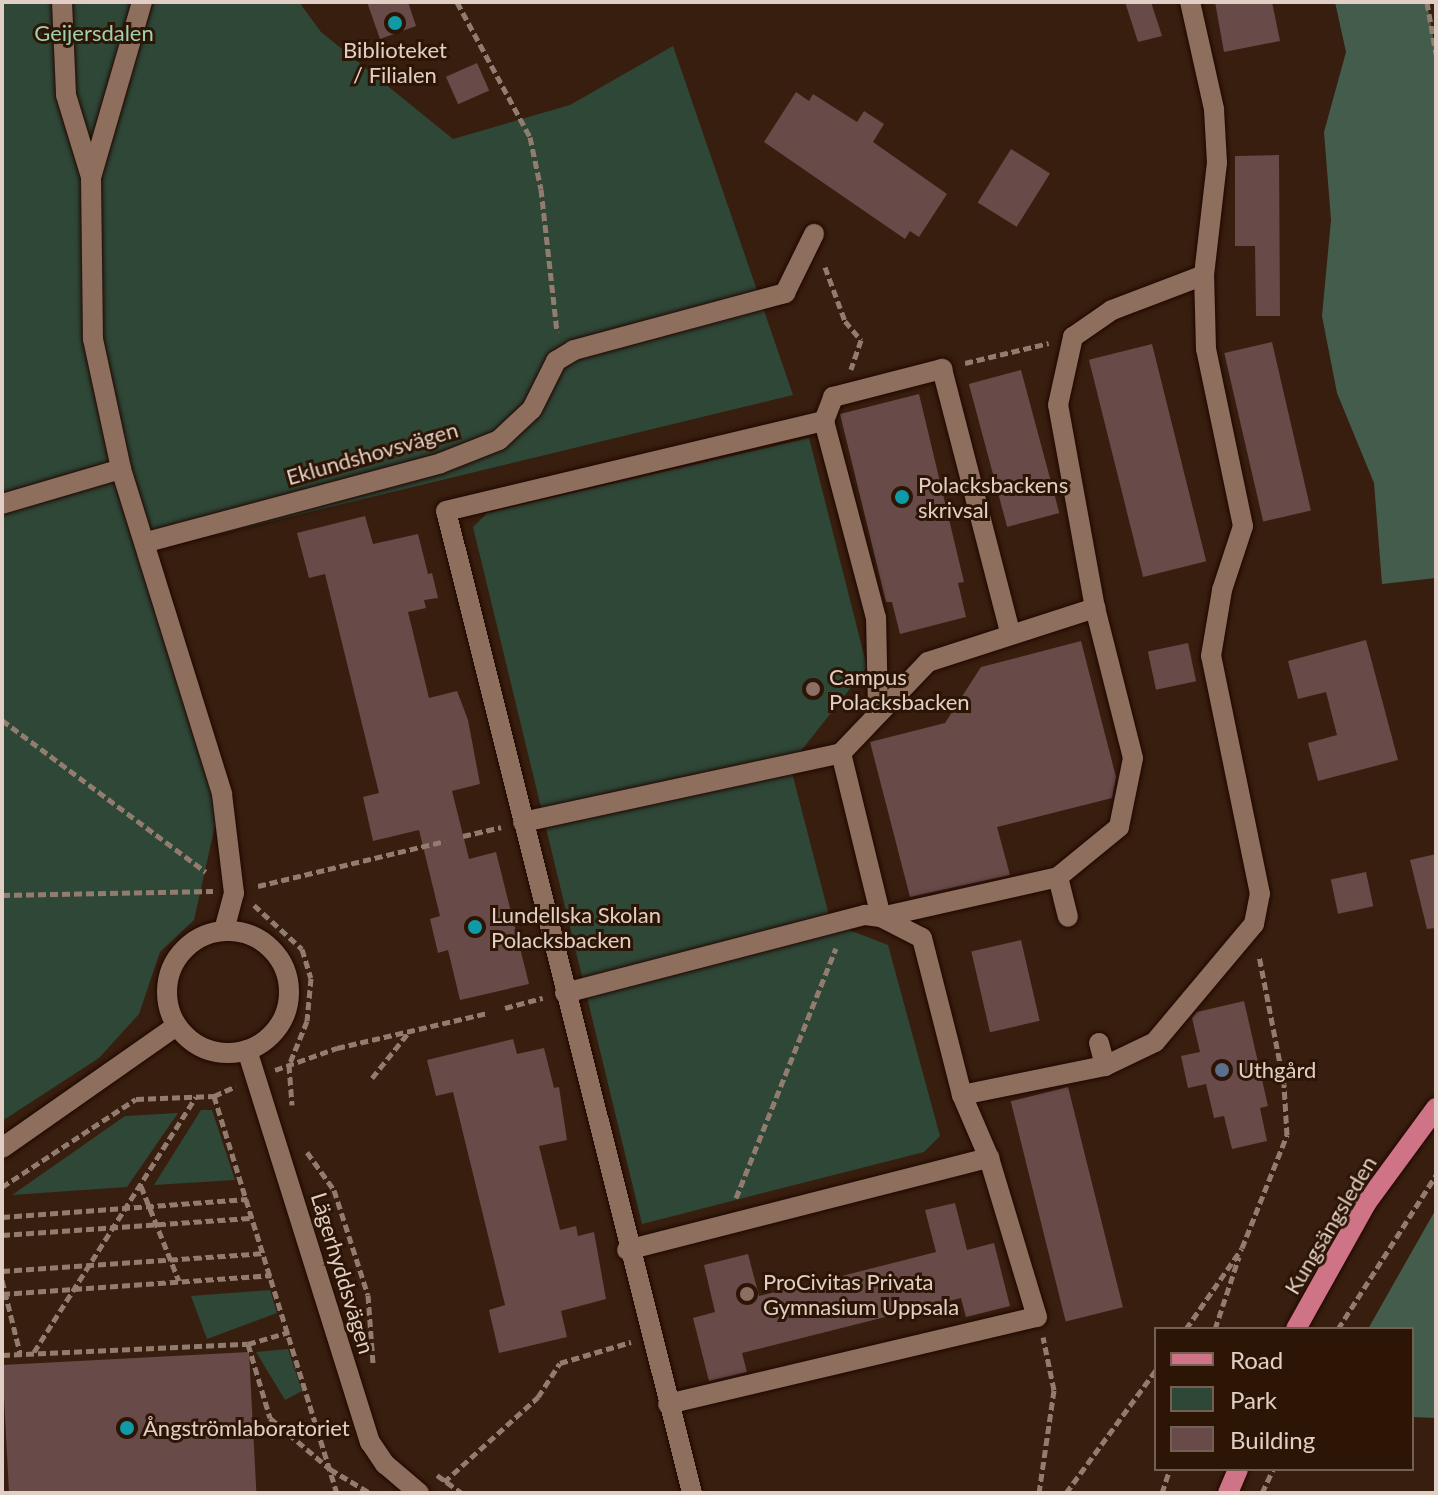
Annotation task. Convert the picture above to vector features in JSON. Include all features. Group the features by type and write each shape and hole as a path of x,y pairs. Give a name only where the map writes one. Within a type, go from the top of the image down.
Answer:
{"main road":[{"name":"Kungsängsleden","path":"1297,1327 1367,1202 1436,1108"},
{"path":"1228,1493 1237,1471"}],"street":[{"path":"62,2 66,95 91,177 93,339 121,469 147,542 222,794 234,893 224,931"},
{"path":"91,177 142,2"},
{"path":"962,1095 1105,1066 1155,1042 1254,924 1260,894 1211,656 1222,590 1243,526 1206,349 1204,275 1217,163 1214,109 1190,2"},
{"path":"556,361 574,350 785,293 814,234"},
{"path":"565,993 865,915 881,917 1058,877 1119,827 1133,758 1095,608 1058,405 1073,337 1112,310 1204,275"},
{"name":"Eklundshovsvägen","path":"147,542 441,463 499,440 532,409 556,361"},
{"path":"878,711 876,618 824,421 833,397 942,369 1010,632"},
{"path":"692,1493 627,1250 446,511 824,421"},
{"path":"2,504 121,469"},
{"path":"523,822 841,753 928,662 1010,632 1095,608"},
{"path":"668,1404 1037,1317 989,1158 962,1095 922,938 881,917 841,753"},
{"path":"1058,877 1068,917"},
{"path":"224,931 253,936 271,948 289,983 281,1023 266,1040 247,1050 206,1049 176,1026 168,1004 175,962 202,937 224,931"},
{"path":"2,1148 176,1026"},
{"path":"1099,1043 1105,1066"},
{"name":"Lägerhyddsvägen","path":"247,1050 370,1442 385,1464 429,1490"},
{"path":"627,1250 989,1158"}],"path":[{"path":"457,2 530,137 553,280 556,361"},
{"path":"1427,2 1436,54"},
{"path":"814,234 845,321 861,340 839,396"},
{"path":"980,359 1026,348"},
{"path":"2,720 291,936 308,967 307,1021 289,1065 292,1111"},
{"path":"463,836 523,822"},
{"path":"2,895 175,888 234,893 445,841"},
{"path":"725,1226 836,951 831,924"},
{"path":"1216,1327 1242,1248 1287,1135 1284,1084 1254,924"},
{"path":"505,1008 565,993"},
{"path":"372,1078 409,1031"},
{"path":"34,1352 197,1096"},
{"path":"214,1096 337,1493"},
{"path":"302,1144 334,1190 368,1295 373,1375"},
{"path":"1339,1327 1436,1175"},
{"path":"140,1185 179,1281"},
{"path":"2,1217 247,1199"},
{"path":"2,1235 253,1218"},
{"path":"1187,1327 1242,1248"},
{"path":"2,1271 264,1253"},
{"path":"4,1293 271,1275"},
{"path":"2,1280 20,1353"},
{"path":"1037,1317 1054,1390 1039,1493"},
{"path":"429,1490 446,1481 538,1397 560,1363 630,1344 646,1322"},
{"path":"2,1355 248,1344 289,1332"},
{"path":"248,1344 270,1418 330,1469 370,1493"},
{"path":"1066,1493 1154,1373"},
{"path":"426,1468 462,1493"},
{"path":"1162,1493 1169,1471"},
{"path":"1262,1493 1272,1471"}],"green space":[{"name":"Geijersdalen","path":"2,2 299,2 321,32 453,139 570,105 673,46 793,395 215,535 211,524 147,542 222,794 194,920 160,952 139,1014 99,1058 2,1121"},
{"path":"1335,2 1427,2 1436,54 1436,578 1382,584 1374,483 1337,393 1322,316 1331,220 1324,132 1346,52"},
{"path":"809,438 867,667 790,765 831,923 888,945 940,1136 924,1152 642,1224 473,527 487,513"},
{"path":"201,1110 212,1110 235,1180 154,1185"},
{"path":"178,1113 127,1187 12,1195 125,1116"},
{"path":"1436,1209 1436,1418 1414,1417 1414,1327 1369,1327"},
{"path":"270,1290 277,1313 207,1339 191,1296"},
{"path":"288,1349 302,1391 285,1400 256,1352"}],"building":[{"name":"Biblioteket / Filialen","path":"367,2 408,2 416,26 380,39"},
{"path":"1125,2 1151,2 1162,36 1138,42"},
{"path":"1215,2 1272,2 1280,41 1224,52"},
{"path":"477,63 489,90 458,104 446,77"},
{"path":"796,92 809,101 813,94 857,122 864,111 884,124 873,142 947,194 919,237 910,231 905,239 764,142"},
{"path":"1011,149 1050,173 1017,227 978,202"},
{"path":"1279,155 1280,316 1256,316 1255,246 1235,246 1235,156"},
{"path":"1272,342 1311,511 1263,522 1224,353"},
{"path":"1152,344 1206,561 1143,577 1089,360"},
{"path":"1021,370 1059,513 1007,527 969,384"},
{"name":"Polacksbackens skrivsal","path":"919,394 964,582 958,583 966,617 900,634 892,602 886,602 840,414"},
{"path":"365,516 373,544 418,534 428,574 432,573 438,598 424,600 426,608 408,612 429,698 457,691 468,720 480,784 452,791 469,859 496,852 529,984 460,1000 448,950 438,953 430,919 440,916 419,830 373,841 363,797 379,793 325,574 309,578 297,533"},
{"path":"1366,640 1398,760 1318,781 1308,743 1337,735 1326,692 1298,699 1288,661"},
{"path":"1081,641 1116,777 1112,798 997,827 1010,875 910,897 870,742 945,723 981,667"},
{"path":"1188,643 1196,681 1156,690 1148,652"},
{"path":"1436,854 1436,928 1427,929 1410,860"},
{"path":"1366,872 1373,906 1338,914 1331,879"},
{"path":"1021,940 1040,1021 990,1032 971,951"},
{"name":"Uthgård","path":"1244,1001 1268,1106 1260,1108 1267,1141 1232,1149 1224,1116 1214,1118 1206,1084 1188,1088 1181,1056 1200,1052 1192,1018 1197,1012"},
{"path":"513,1039 517,1054 544,1048 554,1088 559,1087 567,1140 539,1146 560,1230 576,1226 578,1236 594,1232 606,1299 561,1311 567,1337 499,1353 489,1310 505,1305 453,1092 436,1096 427,1060"},
{"path":"1068,1087 1123,1307 1066,1322 1011,1101"},
{"path":"955,1203 967,1250 994,1243 1010,1306 966,1317 961,1298 742,1353 747,1372 709,1381 693,1318 715,1312 704,1265 748,1254 759,1296 834,1278 936,1252 925,1210"},
{"name":"Ångströmlaboratoriet","path":"249,1352 256,1493 9,1493 2,1365"}],"place":[{"name":"Biblioteket / Filialen","path":"395,23"},
{"name":"Polacksbackens skrivsal","path":"902,497"},
{"name":"Campus Polacksbacken","path":"813,689"},
{"name":"Lundellska Skolan Polacksbacken","path":"475,927"},
{"name":"Uthgård","path":"1222,1070"},
{"name":"ProCivitas Privata Gymnasium Uppsala","path":"747,1294"},
{"name":"Ångströmlaboratoriet","path":"127,1428"}]}
